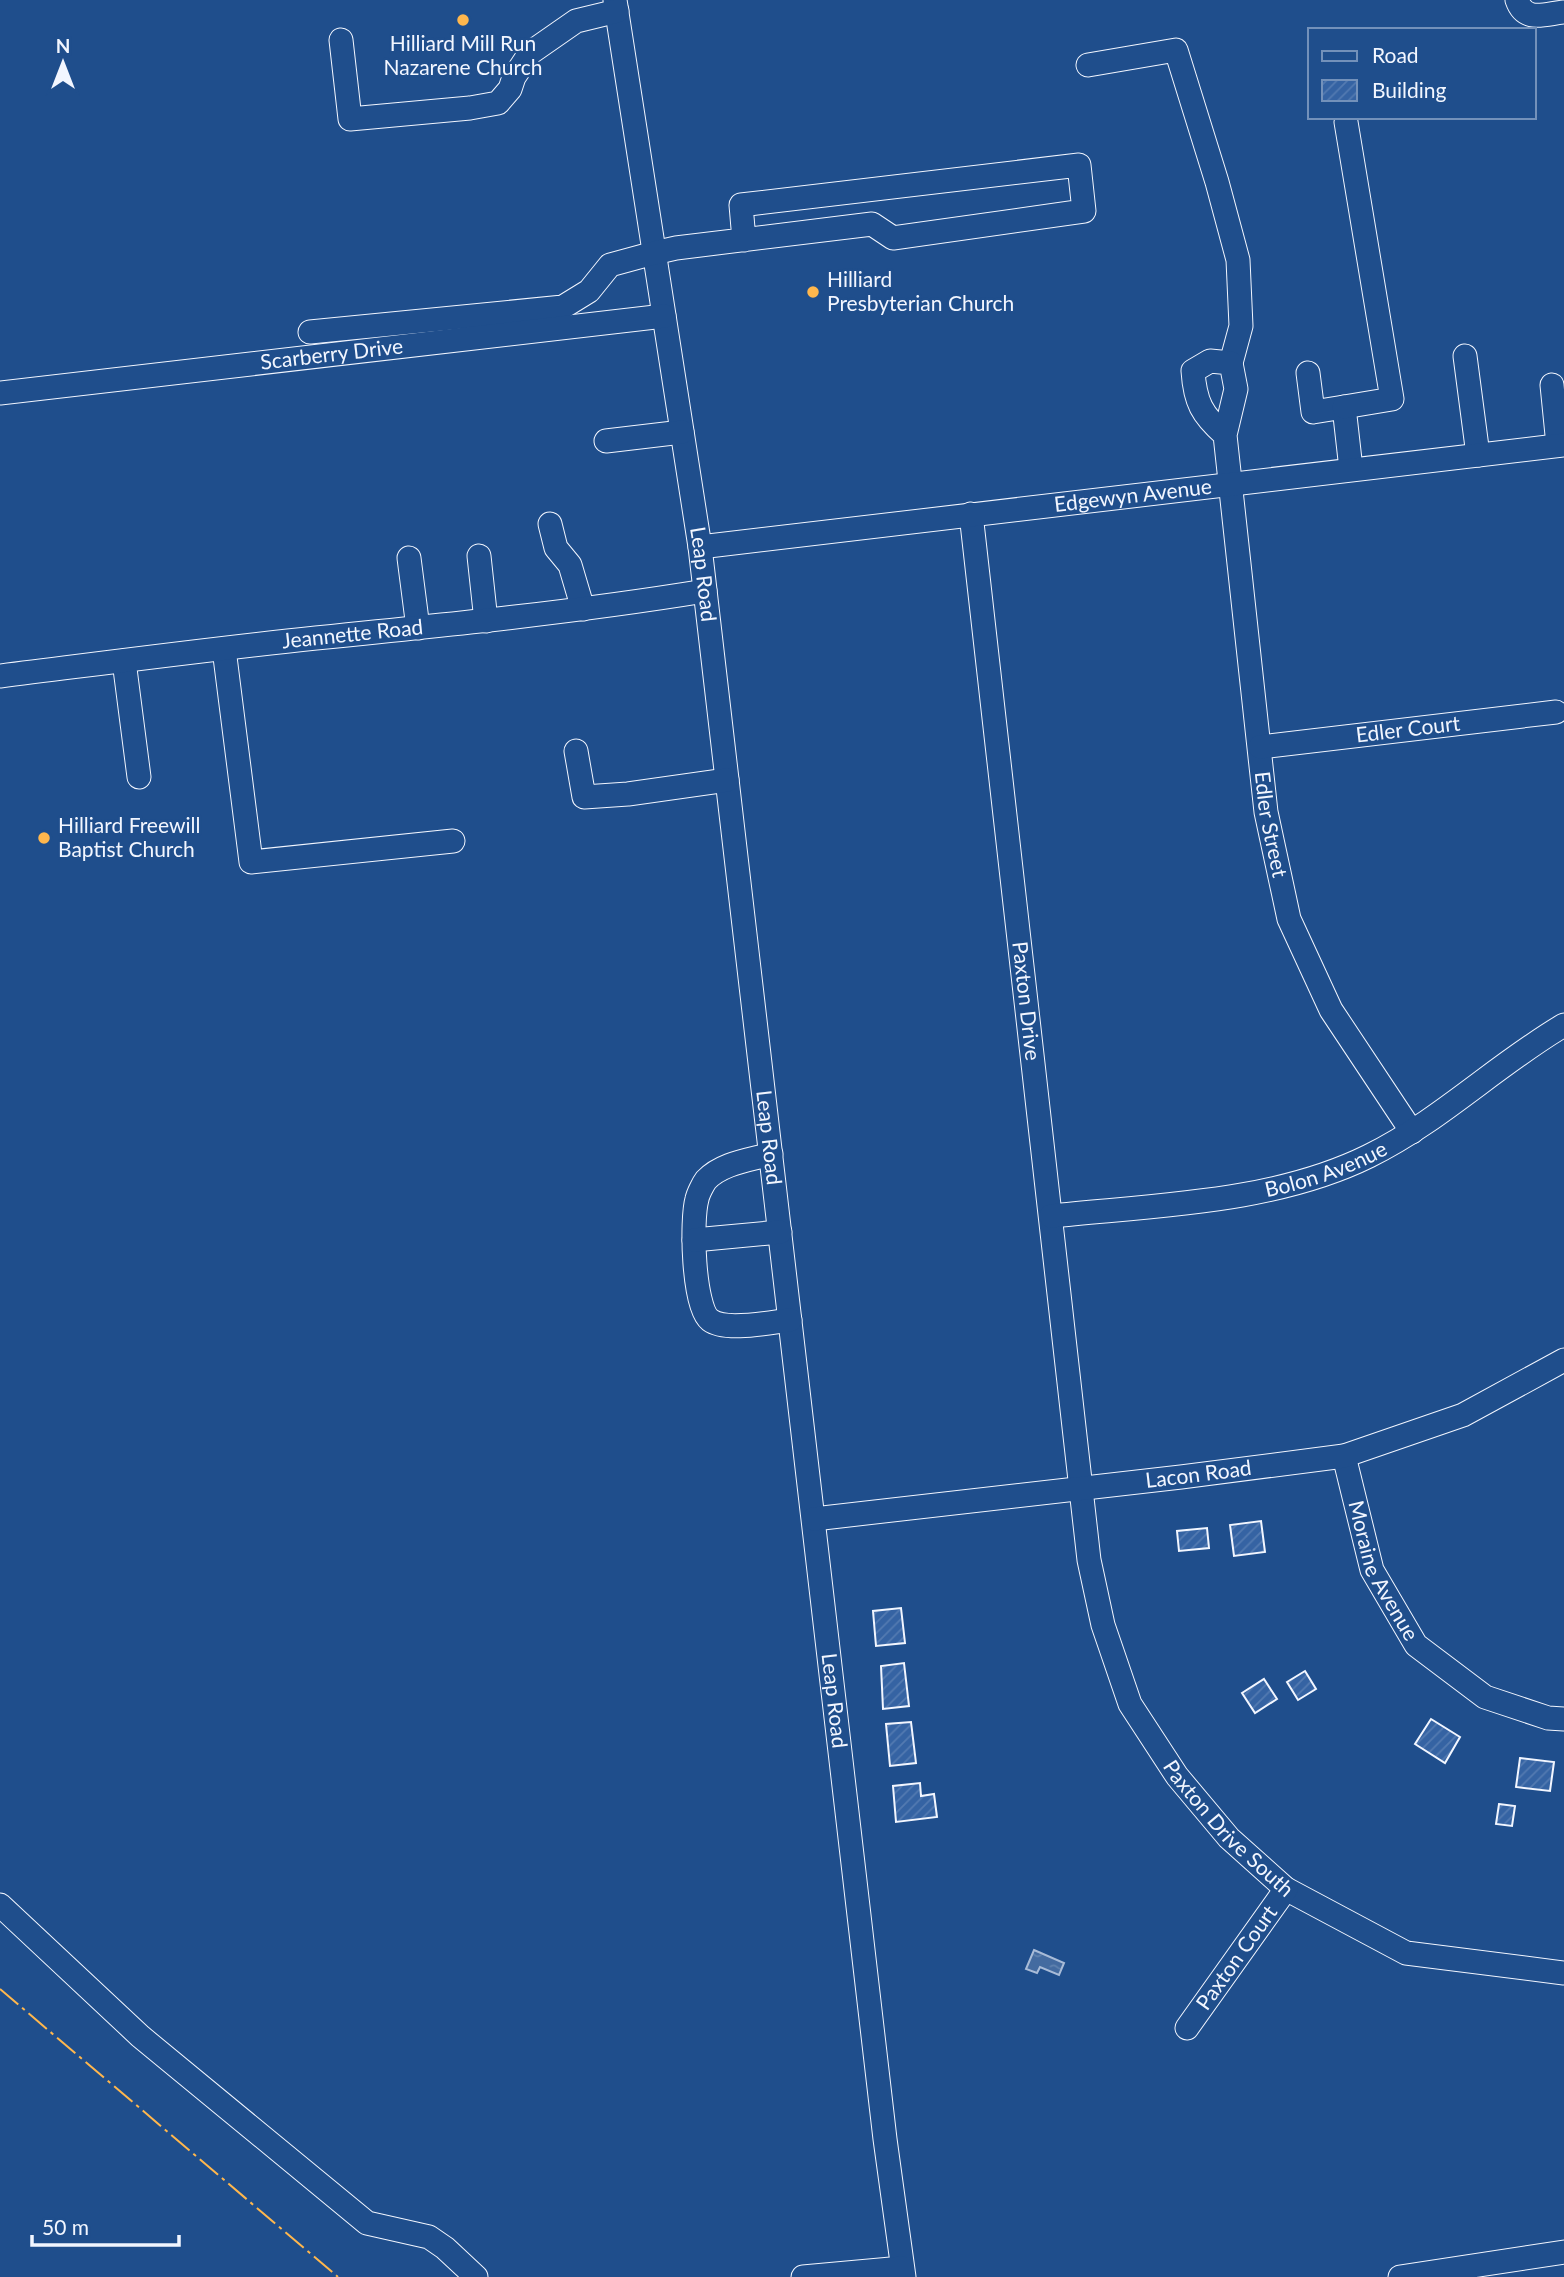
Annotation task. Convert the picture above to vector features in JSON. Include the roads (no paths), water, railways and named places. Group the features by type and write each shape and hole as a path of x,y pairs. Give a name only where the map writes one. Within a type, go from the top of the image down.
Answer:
{"street":[{"path":"1517,0 1522,11 1531,16 1564,12"},
{"path":"341,40 350,120 470,108 498,103 510,89 514,77 530,53 576,21 616,6"},
{"name":"Leap Road","path":"616,6 700,547 883,2126 903,2272"},
{"path":"1088,65 1176,50 1238,260 1241,326 1231,363 1236,389 1224,435 1205,418 1194,392 1193,371 1210,361 1231,363"},
{"path":"1308,373 1313,412 1392,399 1346,122"},
{"path":"310,332 563,307 589,291 610,265 654,253 872,224 893,238 1084,211 1079,165 741,205 744,240"},
{"name":"Scarberry Drive","path":"0,393 664,316"},
{"path":"1465,356 1478,455"},
{"path":"1552,385 1561,445"},
{"path":"1344,407 1351,470"},
{"path":"606,441 682,432"},
{"name":"Edler Street","path":"1224,435 1266,812 1289,919 1331,1010 1412,1132"},
{"name":"Edgewyn Avenue","path":"700,547 1561,445"},
{"name":"Paxton Drive","path":"971,514 1081,1489"},
{"path":"550,524 556,548 570,565 583,609"},
{"path":"479,556 486,621"},
{"path":"409,558 418,628"},
{"name":"Jeannette Road","path":"0,676 486,621 705,591"},
{"path":"224,649 251,862 453,841"},
{"path":"124,661 139,777"},
{"name":"Edler Court","path":"1260,747 1556,712"},
{"path":"576,751 584,797 628,794 727,780"},
{"name":"Bolon Avenue","path":"1051,1216 1282,1188 1325,1176 1412,1132 1534,1043 1564,1026"},
{"path":"771,1154 730,1164 706,1180 696,1200 694,1240 700,1303 709,1319 722,1325 754,1325 790,1320"},
{"path":"694,1240 780,1232"},
{"name":"Lacon Road","path":"814,1519 1081,1489 1344,1455 1464,1415 1564,1360"},
{"name":"Moraine Avenue","path":"1344,1455 1372,1570 1416,1645 1485,1697 1549,1718 1564,1719"},
{"name":"Paxton Drive South","path":"1081,1489 1090,1560 1103,1625 1130,1703 1177,1776 1228,1838 1286,1889 1406,1953 1564,1973"},
{"name":"Paxton Court","path":"1187,2028 1286,1889"},
{"path":"0,1905 140,2036 367,2223 429,2237 476,2277"},
{"path":"1400,2277 1564,2252"},
{"path":"803,2277 903,2272"}],"water":[{"path":"1034,1950 1064,1963 1059,1975 1040,1967 1037,1973 1026,1969"}],"place":[{"name":"Hilliard Mill Run Nazarene Church","path":"463,20"},
{"name":"Hilliard Presbyterian Church","path":"813,292"},
{"name":"Hilliard Freewill Baptist Church","path":"44,838"}]}
